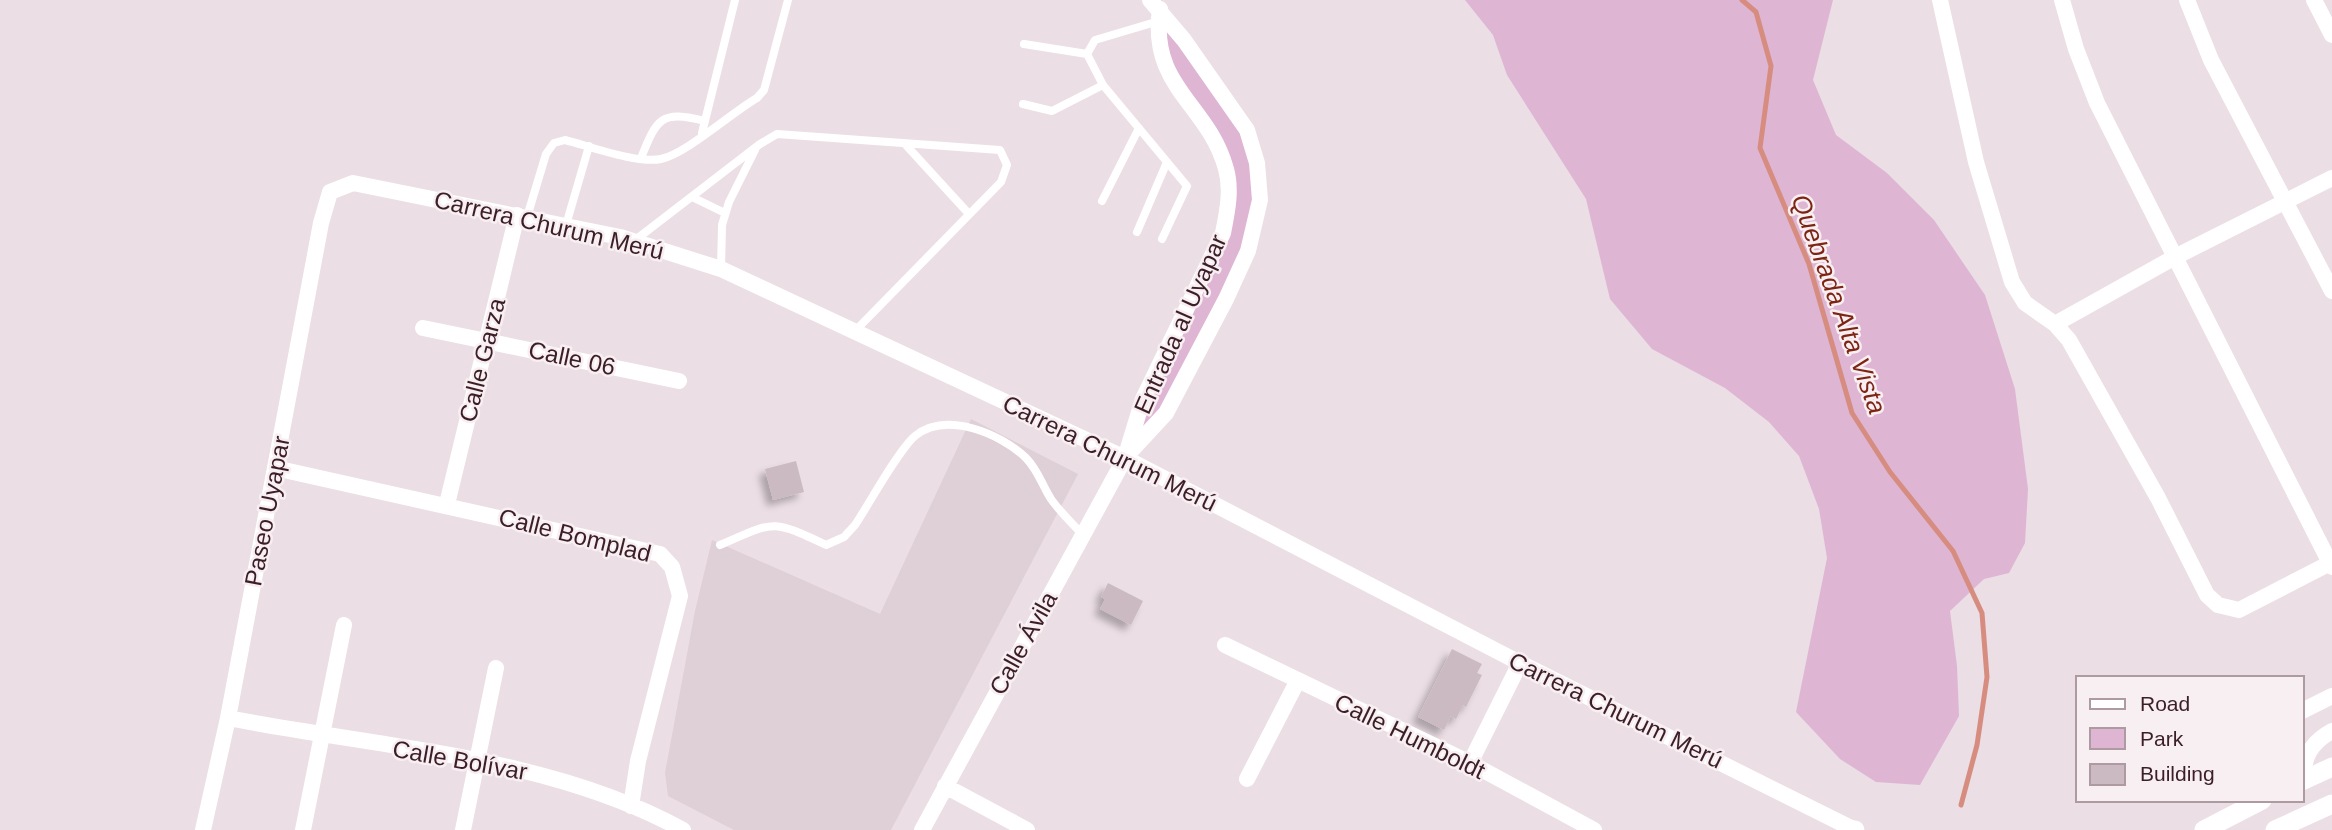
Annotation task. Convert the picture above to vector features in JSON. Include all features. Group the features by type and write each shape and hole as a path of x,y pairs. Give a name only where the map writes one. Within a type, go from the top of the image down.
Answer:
{"street":[{"path":"1940,0 1976,162 2012,282 2031,309 2054,324 2069,340 2212,600 2225,608 2239,610 2331,564 2097,103 2076,49 2062,0"},
{"path":"2187,0 2211,60 2332,291"},
{"path":"2315,0 2332,34"},
{"name":"Entrada al Uyapar","path":"1125,458 1166,413 1226,299 1248,251 1259,200 1257,163 1247,130 1156,10"},
{"name":"Entrada al Uyapar","path":"1125,458 1143,399 1216,253 1227,213 1227,171 1211,135 1167,71 1158,49 1156,10"},
{"path":"2054,324 2175,257 2332,178"},
{"name":"Carrera Churum Merú","path":"330,192 353,183 522,216 635,242 721,269 1125,458 1520,663 1851,829"},
{"name":"Paseo Uyapar","path":"203,830 229,718 321,223 330,192"},
{"name":"Calle Garza","path":"447,504 487,340 522,216"},
{"name":"Calle 06","path":"423,328 680,381"},
{"name":"Calle Ávila","path":"922,830 1125,458"},
{"name":"Calle Bomplad","path":"275,468 447,504 660,554 672,567 680,596 638,761 631,806"},
{"path":"303,830 344,625"},
{"name":"Calle Humboldt","path":"1225,645 1470,763 1594,830"},
{"path":"1470,763 1520,663"},
{"path":"463,830 496,668"},
{"path":"1247,779 1297,682"},
{"path":"2304,710 2332,696"},
{"name":"Calle Bolívar","path":"229,718 527,772 631,806 683,830"},
{"path":"2304,775 2308,751 2321,737 2332,731"},
{"path":"2304,781 2332,768"},
{"path":"945,786 1027,830"},
{"path":"2204,830 2258,802"},
{"path":"2275,830 2332,804"}],"lane":[{"path":"702,134 734,0"},
{"path":"522,216 554,143 565,140 641,158 660,159 702,134 764,90 788,0"},
{"path":"1087,54 1095,40 1156,10"},
{"path":"1024,44 1087,54"},
{"path":"1087,54 1103,85 1187,188 1162,239"},
{"path":"1023,104 1052,111 1103,85"},
{"path":"641,158 654,127 665,117 679,114 705,121"},
{"path":"1102,201 1139,128"},
{"path":"635,242 756,147 778,134 1000,150 1007,165 1001,182 855,331"},
{"path":"905,143 969,214"},
{"path":"566,225 589,146"},
{"path":"721,269 726,213 756,147"},
{"path":"1137,232 1167,162"},
{"path":"694,198 726,213"},
{"path":"720,545 765,525 784,525 826,545 844,537 855,525 913,438 930,426 951,423 980,431 1025,457 1039,474 1052,499 1083,535"}],"shaded area":[{"path":"971,419 1078,474 891,830 734,830 668,796 665,773 695,611 712,540 880,614"}],"green space":[{"path":"1465,0 1833,0 1813,80 1836,135 1887,173 1934,220 1985,295 2015,389 2028,489 2025,543 2009,573 1984,579 1950,611 1957,666 1959,716 1920,785 1876,782 1840,759 1796,712 1827,558 1819,509 1799,456 1769,422 1725,388 1652,349 1610,299 1586,199 1507,75 1493,35"},
{"path":"1160,9 1247,130 1256,221 1166,413 1125,458 1216,253 1227,171 1167,71"}],"building":[{"path":"796,461 804,492 773,500 765,469"},
{"path":"1108,583 1143,601 1131,625 1100,609 1105,599 1101,597"},
{"path":"1452,649 1482,664 1477,673 1482,675 1466,707 1463,705 1456,719 1451,716 1444,730 1418,717"}],"waterway":[{"name":"Quebrada Alta Vista","path":"1742,0 1756,12 1771,66 1760,148 1809,264 1852,413 1890,472 1953,551 1982,613 1987,677 1977,745 1961,805"}]}
